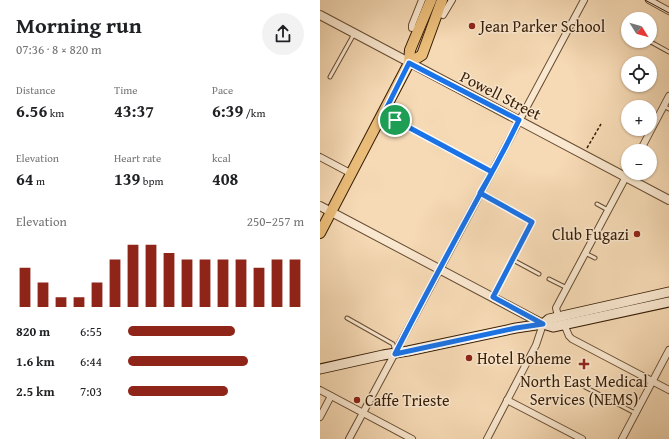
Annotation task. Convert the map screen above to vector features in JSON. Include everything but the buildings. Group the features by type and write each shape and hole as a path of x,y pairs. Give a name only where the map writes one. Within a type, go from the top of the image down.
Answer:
{"main road":[{"path":"320,233 409,63 410,50 415,30 431,0"},
{"path":"409,63 422,55 439,18 442,0"},
{"path":"543,324 549,319 558,316 669,292"},
{"path":"320,369 516,328 543,324 553,327 669,302"}],"street":[{"path":"415,30 412,25 422,0"},
{"path":"439,18 452,0"},
{"path":"349,439 584,0"},
{"path":"649,0 669,10"},
{"name":"Powell Street","path":"320,15 409,63 621,172"},
{"path":"644,144 666,107 669,96"},
{"path":"320,157 352,174"},
{"path":"558,316 556,308 624,180"},
{"name":"Powell Street","path":"635,180 669,200"},
{"path":"320,206 543,324 536,345 487,439"},
{"path":"564,324 569,336 572,339 669,390"},
{"path":"622,439 669,350"},
{"path":"320,390 412,439"},
{"path":"320,417 331,396"},
{"path":"507,400 582,439"}],"lane":[{"path":"330,77 354,34"},
{"path":"657,45 669,52"},
{"path":"384,113 439,145 492,172"},
{"path":"480,193 532,222 493,297"},
{"path":"596,204 608,210"},
{"path":"585,253 595,258"},
{"path":"513,260 540,274"},
{"path":"549,278 567,288"},
{"path":"347,318 393,344 395,354"},
{"path":"585,387 635,413"}],"path":[{"path":"587,148 601,124"}],"tram line":[{"path":"645,0 669,13"}],"place":[{"name":"Jean Parker School","path":"472,26"},
{"name":"Club Fugazi","path":"637,234"},
{"name":"Hotel Boheme","path":"469,358"},
{"name":"North East Medical Services (NEMS)","path":"584,364"},
{"name":"Caffe Trieste","path":"357,400"}],"route":[{"path":"395,120 384,113 409,63 519,120 492,172 480,193 490,198 532,222 493,297 543,324 516,328 395,354 402,340 472,210 492,172 439,145 395,120"}]}
